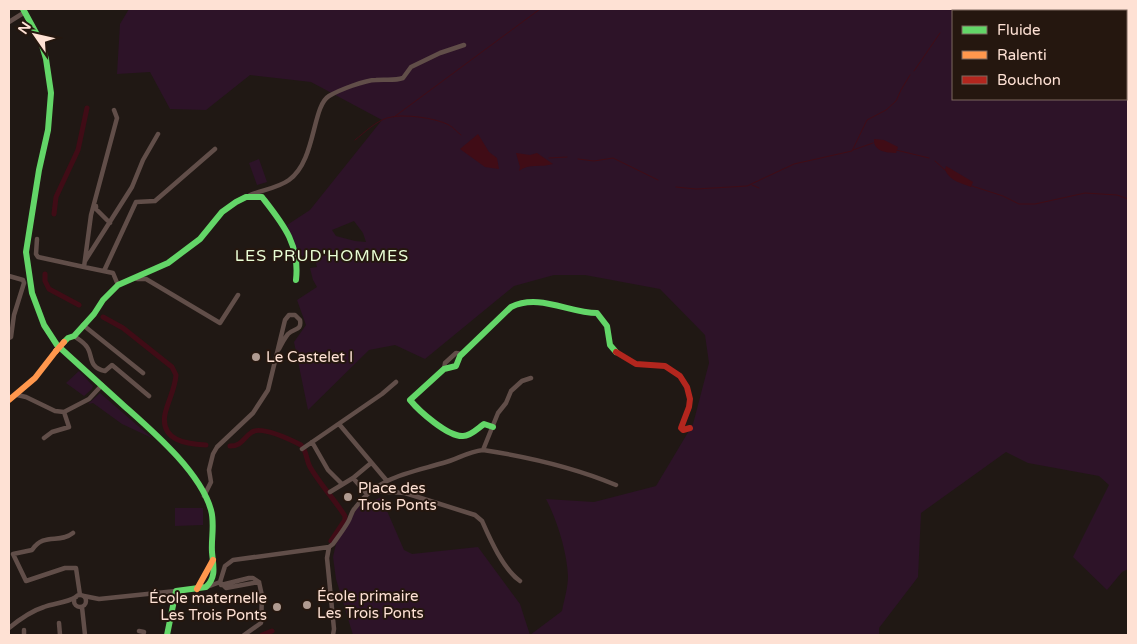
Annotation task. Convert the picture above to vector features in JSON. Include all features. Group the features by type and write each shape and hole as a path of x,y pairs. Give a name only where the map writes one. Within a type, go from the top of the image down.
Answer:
{"street":[{"path":"9,22 24,10 36,31 47,60 51,88 51,104 26,252 32,292 39,314 57,345 125,411 135,416 160,438 200,490 211,510 213,560 215,566 213,577 206,587"},
{"path":"9,400 35,378 64,342 74,336 94,314 103,300 118,285 168,263 200,239 222,212 246,197 289,180 299,169 307,155 323,101 329,95 365,81 403,78 412,67 440,53 464,45"},
{"path":"84,265 94,205 117,118 114,110"},
{"path":"84,265 132,187 143,160 158,134"},
{"path":"110,223 96,209 112,147"},
{"path":"104,271 136,202 155,201 215,148"},
{"path":"246,197 262,197 285,227 298,260 296,280"},
{"path":"37,239 36,254 38,257 84,265 113,273 118,285"},
{"path":"9,276 19,278 24,282 14,315 14,328 9,338"},
{"path":"133,278 146,279 220,324 238,294"},
{"path":"493,426 484,424 464,436 456,436 410,400 444,369 456,366 462,354 515,305 550,304 587,314 597,312 608,326 610,334 608,338 609,344 613,349 641,366 662,365 680,374 684,379 690,400 689,408 680,425 683,430 690,428"},
{"path":"9,309 14,315"},
{"path":"204,497 211,482 209,470 213,454 221,443 253,413 262,400 268,389 285,320 289,315 299,317 300,328 291,331 279,349"},
{"path":"83,325 143,373"},
{"path":"285,326 291,331"},
{"path":"74,336 88,347 90,361 101,371 105,371 112,365 148,396"},
{"path":"483,450 498,413 506,403 511,391 522,381 531,378"},
{"path":"303,448 382,394 396,382"},
{"path":"17,395 26,397 55,411 64,412 88,399 100,386"},
{"path":"44,438 52,432 69,427 64,412"},
{"path":"339,424 387,481"},
{"path":"312,442 328,470 342,484"},
{"path":"221,584 225,566 233,560 329,547 349,520 356,505 369,493 387,481 406,473 447,462 464,454 483,450 546,461 616,485"},
{"path":"330,492 353,478 371,463"},
{"path":"353,478 369,493 405,493 475,515 482,520 494,545 513,576 520,581"},
{"path":"200,490 211,482"},
{"path":"73,533 68,537 50,538 42,541 32,550 14,554 26,581 66,568 76,568 80,596 86,600 81,605"},
{"path":"329,547 327,558 333,635"},
{"path":"197,589 213,560"},
{"path":"67,602 81,605 99,599 197,589 253,578 260,582 261,623 244,635"},
{"path":"167,635 176,591"},
{"path":"80,596 74,601 81,605"},
{"path":"10,626 32,611 46,606 67,602 80,596 99,599"},
{"path":"81,605 85,635"},
{"path":"59,623 60,635"},
{"path":"139,631 144,632 143,635"}],"shaded area":[{"path":"129,9 1128,9 1128,569 1122,572 1107,590 1073,557 1109,485 1099,476 1028,463 1006,452 921,513 918,577 879,628 879,635 530,635 562,611 567,585 568,576 564,547 558,526 546,499 594,502 656,486 693,424 709,363 705,335 660,289 585,275 554,275 514,286 425,359 395,345 369,350 308,410 294,342 306,325 297,300 317,287 310,268 317,267 315,260 310,261 308,256 302,256 295,247 287,225 310,210 382,120 311,82 250,75 206,110 170,109 150,72 117,74 120,24","holes":["354,221 363,233 366,242 336,236 332,230"]},
{"path":"478,134 489,152 497,158 499,169 485,167 460,149"},
{"path":"874,139 884,140 898,147 896,153 884,152 878,149"},
{"path":"516,153 530,155 537,153 553,164 531,166 519,171 520,167"},
{"path":"259,159 267,182 257,185 249,163"},
{"path":"946,166 973,182 971,187 950,177 945,170"},
{"path":"79,371 93,386 84,396 66,383"},
{"path":"100,393 152,438 122,424 93,403 88,404"},
{"path":"381,497 404,550 412,554 478,547 520,604 530,635 353,635 336,579 333,557 336,544 356,510 366,498 371,502"},
{"path":"175,508 203,508 203,525 175,526"}],"waterway":[{"path":"394,117 540,9"},
{"path":"914,71 940,33"},
{"path":"676,187 696,189 747,186 794,164 852,151 867,120 886,110 896,101 910,75"},
{"path":"54,214 56,197 78,150 87,108"},
{"path":"355,140 370,127 383,120 401,116 419,117 443,122 461,135"},
{"path":"853,150 873,143"},
{"path":"896,150 929,158"},
{"path":"549,158 567,157"},
{"path":"578,159 594,161 613,158 658,180"},
{"path":"935,161 945,170"},
{"path":"752,185 759,188"},
{"path":"972,186 1003,196 1019,204 1035,204 1085,193 1117,195 1128,199"},
{"path":"45,274 45,281 49,289 79,305"},
{"path":"103,317 123,328 172,367 176,375 165,414 167,430 176,439 183,442 206,445"},
{"path":"230,446 240,443 252,432 257,431 276,434 301,445 310,467 345,516 345,520 331,541"},
{"path":"262,635 272,631"}],"traffic: fast":[{"path":"23,9 41,42 46,59 51,93 48,130 39,170 26,252 32,293 44,325 57,345 147,426 186,466 205,495 211,510 213,520 212,579 206,587 176,591 167,635"},
{"path":"64,342 74,336 94,314 103,300 118,285 168,263 200,239 222,212 246,197 262,197 277,216 293,245 297,267 296,280"},
{"path":"493,427 484,424 469,435 457,435 442,428 410,400 444,369 456,366 460,356 511,307 532,302 597,313 607,326 610,345 616,352"}],"traffic: slow":[{"path":"56,351 64,342"},
{"path":"9,400 35,378 56,351"},
{"path":"197,589 213,560"}],"traffic: jam":[{"path":"616,352 636,364 665,366 680,376 687,387 690,399 681,428 683,430 690,428"}],"place":[{"name":"Le Castelet I","path":"256,357"},
{"name":"Place des Trois Ponts","path":"348,497"},
{"name":"École primaire Les Trois Ponts","path":"307,605"},
{"name":"École maternelle Les Trois Ponts","path":"277,607"}],"district":[{"name":"LES PRUD'HOMMES","path":"322,256"}]}
